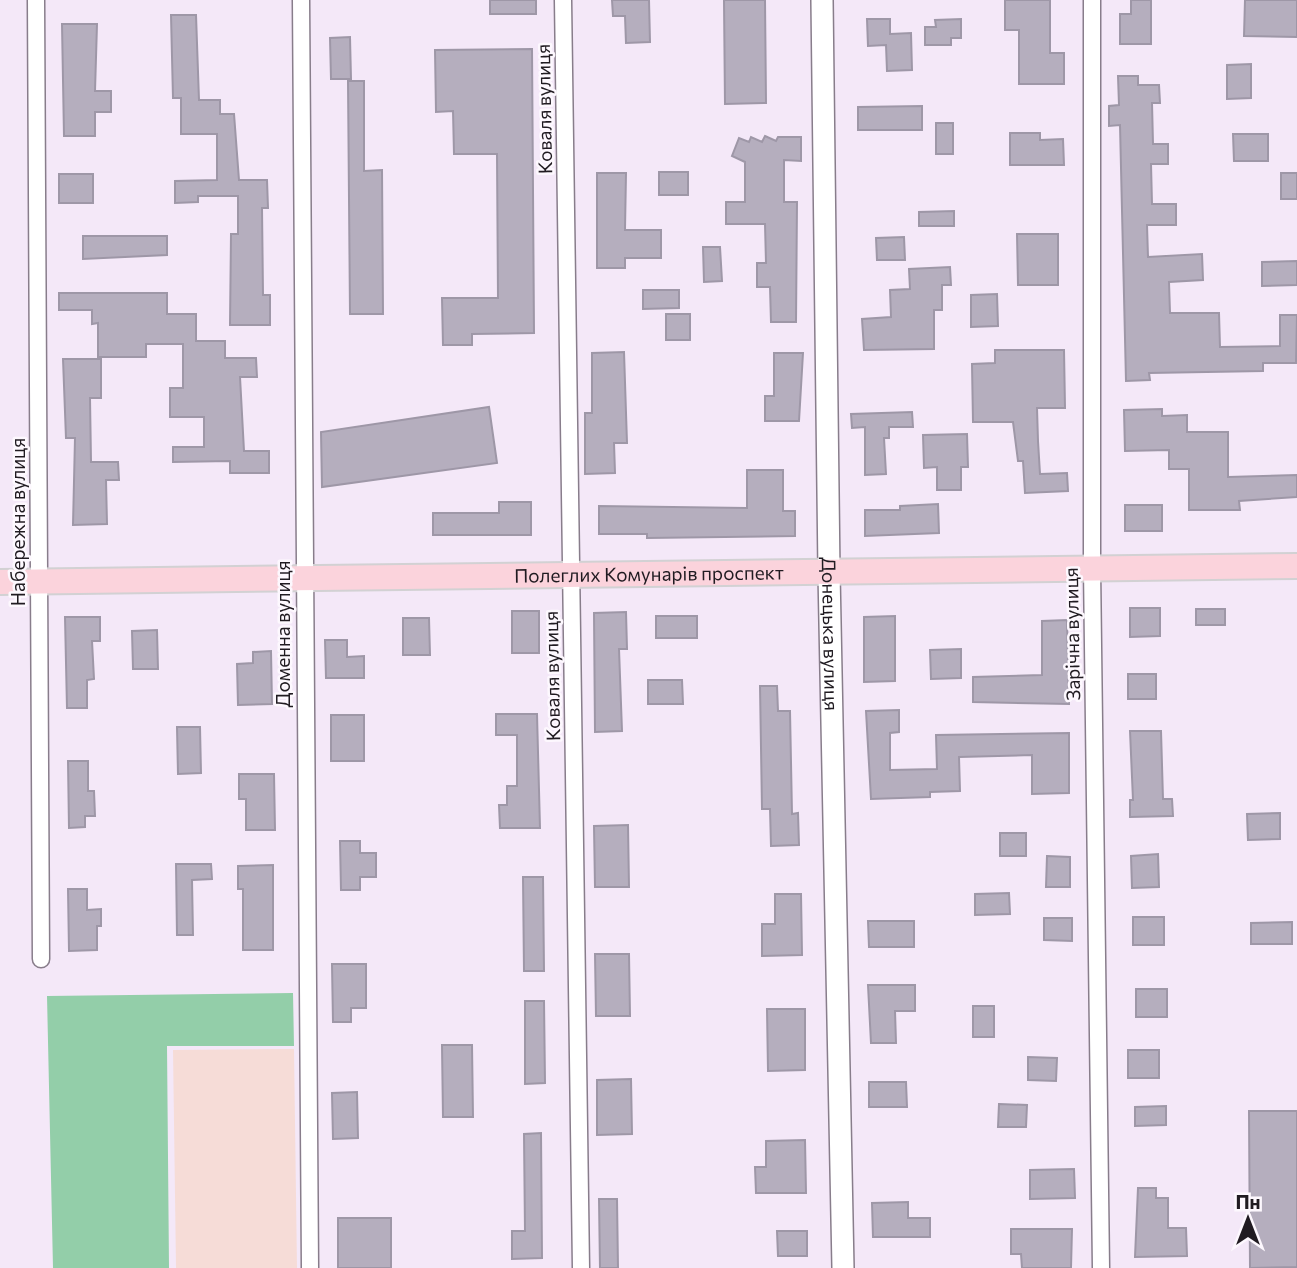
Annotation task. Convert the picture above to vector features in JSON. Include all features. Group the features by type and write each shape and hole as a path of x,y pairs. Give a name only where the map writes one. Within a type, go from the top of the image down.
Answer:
{"main road":[{"name":"Полеглих Комунарів проспект","path":"0,582 304,581 1297,566"}],"street":[{"name":"Набережна вулиця","path":"36,0 41,959"},
{"name":"Доменна вулиця","path":"301,0 310,1268"},
{"name":"Коваля вулиця","path":"563,0 581,1268"},
{"name":"Донецька вулиця","path":"822,0 829,573 843,1268"},
{"name":"Зарічна вулиця","path":"1092,0 1092,568 1101,1268"}],"shaded area":[{"path":"294,1049 297,1268 176,1268 173,1050"}],"green space":[{"path":"293,993 294,1046 167,1046 169,1268 53,1268 47,996"}],"building":[{"path":"490,0 536,0 536,14 490,14"},
{"path":"612,0 649,0 650,42 626,43 625,16 613,16"},
{"path":"724,0 765,0 766,103 725,104"},
{"path":"1005,0 1050,0 1050,53 1064,53 1064,84 1019,84 1019,30 1005,30"},
{"path":"1131,0 1151,0 1151,44 1120,44 1120,14 1131,14"},
{"path":"1245,0 1297,0 1297,37 1244,36"},
{"path":"171,15 196,15 199,100 220,100 220,114 234,114 239,180 267,180 268,208 262,208 263,295 270,295 270,325 230,325 231,234 238,234 238,196 198,196 198,202 175,203 175,181 217,180 217,134 181,134 181,98 173,98"},
{"path":"867,19 890,19 890,34 911,33 912,70 887,71 886,45 868,46"},
{"path":"961,19 961,38 951,38 951,45 925,45 925,27 936,27 935,20"},
{"path":"62,24 97,24 95,91 111,91 111,112 95,112 95,136 64,136"},
{"path":"350,37 351,79 331,79 330,38"},
{"path":"532,49 534,333 472,334 472,345 443,345 442,298 498,298 497,154 454,154 453,111 436,112 435,50"},
{"path":"1251,64 1251,98 1227,99 1227,65"},
{"path":"1118,76 1138,76 1138,85 1159,85 1160,103 1152,103 1153,144 1168,144 1168,164 1151,164 1152,204 1176,204 1176,225 1147,225 1148,257 1202,254 1203,280 1169,282 1170,313 1219,313 1220,347 1280,346 1280,315 1297,315 1296,363 1263,363 1263,371 1149,373 1150,380 1126,381 1120,125 1109,126 1109,106 1119,105"},
{"path":"348,81 364,81 364,171 382,170 383,314 350,314"},
{"path":"922,106 922,130 858,130 858,107"},
{"path":"936,123 953,123 953,154 936,154"},
{"path":"1010,133 1040,133 1040,140 1063,139 1064,165 1010,165"},
{"path":"1233,134 1268,134 1268,161 1234,161"},
{"path":"765,136 776,141 778,137 801,137 801,161 784,160 784,202 797,202 796,322 771,322 770,287 757,287 757,263 766,263 765,224 726,224 726,202 745,202 745,162 732,156 739,138 749,142 751,137 762,142"},
{"path":"659,172 688,172 688,195 659,195"},
{"path":"597,173 626,173 625,230 661,230 661,258 625,258 625,268 597,268"},
{"path":"1281,173 1297,173 1297,199 1281,199"},
{"path":"59,174 93,174 93,203 59,203"},
{"path":"954,211 954,226 919,226 919,212"},
{"path":"1017,234 1058,234 1058,285 1018,285"},
{"path":"83,236 167,236 167,255 83,259"},
{"path":"904,237 905,260 877,260 876,238"},
{"path":"703,247 720,247 722,281 704,282"},
{"path":"1297,261 1297,285 1262,286 1262,262"},
{"path":"950,267 951,285 942,285 942,310 934,310 934,349 864,350 862,319 891,317 890,290 910,289 909,269"},
{"path":"643,290 679,290 679,308 643,309"},
{"path":"59,293 167,293 167,314 196,314 196,341 225,341 225,358 256,358 257,377 240,377 244,451 269,451 269,473 230,473 230,461 173,462 173,447 204,447 204,417 170,417 170,388 183,388 183,344 146,344 146,357 98,357 98,323 92,324 92,310 59,310"},
{"path":"997,294 998,326 971,327 971,295"},
{"path":"666,314 690,314 690,340 666,340"},
{"path":"995,350 1064,350 1065,408 1037,408 1040,474 1067,473 1068,491 1025,493 1023,461 1018,461 1013,422 973,422 972,364 995,363"},
{"path":"624,352 627,443 614,443 615,473 585,474 585,413 592,413 592,353"},
{"path":"774,353 803,353 799,421 765,421 765,396 774,396"},
{"path":"63,359 101,359 101,398 90,398 91,462 118,462 119,480 106,480 107,524 73,525 75,438 66,438"},
{"path":"489,407 497,463 322,487 321,432"},
{"path":"1162,409 1162,416 1187,415 1187,432 1228,432 1228,477 1297,475 1297,497 1239,501 1240,510 1189,510 1189,469 1169,469 1169,450 1125,451 1124,410"},
{"path":"912,412 913,427 889,427 889,438 884,438 886,474 865,475 865,427 852,428 851,414"},
{"path":"967,434 968,467 961,467 961,490 937,490 937,467 924,468 923,435"},
{"path":"747,470 783,470 783,511 795,511 795,536 647,538 647,534 599,534 599,506 747,508"},
{"path":"499,502 531,502 531,535 433,535 433,513 499,513"},
{"path":"938,504 939,533 865,536 865,510 900,510 900,506"},
{"path":"1125,505 1162,505 1162,531 1125,531"},
{"path":"1130,608 1160,608 1160,636 1130,637"},
{"path":"1196,609 1225,609 1225,625 1196,625"},
{"path":"512,611 539,611 539,653 512,653"},
{"path":"626,612 627,649 619,649 622,731 595,732 594,613"},
{"path":"656,616 697,616 697,638 656,638"},
{"path":"895,616 895,681 864,682 864,617"},
{"path":"65,617 100,617 100,641 92,641 94,679 87,680 87,708 67,708"},
{"path":"403,618 429,618 430,655 403,655"},
{"path":"1067,620 1069,704 973,702 973,677 1042,675 1042,621"},
{"path":"157,630 158,669 133,669 132,631"},
{"path":"325,640 347,640 347,657 364,656 364,678 326,678"},
{"path":"961,649 961,678 931,679 930,650"},
{"path":"271,651 272,704 238,705 237,664 253,663 253,652"},
{"path":"1128,674 1156,674 1156,699 1128,699"},
{"path":"648,680 682,680 683,704 648,704"},
{"path":"760,686 777,686 778,711 790,711 792,814 798,813 799,845 771,846 770,809 762,809"},
{"path":"899,710 899,732 890,733 890,770 937,769 936,735 1069,733 1069,793 1032,794 1032,755 959,757 960,791 930,792 930,797 871,799 866,711"},
{"path":"496,714 537,714 540,828 500,828 499,805 507,805 507,786 517,786 517,735 496,735"},
{"path":"331,715 364,715 364,761 331,761"},
{"path":"177,727 200,727 201,773 178,774"},
{"path":"1130,731 1161,731 1163,799 1172,799 1173,816 1130,817 1130,800 1133,800"},
{"path":"68,761 88,761 88,791 94,791 95,816 85,816 85,827 69,828"},
{"path":"239,774 274,774 275,830 246,830 246,799 239,799"},
{"path":"1280,813 1280,839 1248,840 1247,814"},
{"path":"628,825 629,887 595,887 594,826"},
{"path":"1000,833 1026,833 1026,856 1000,856"},
{"path":"340,841 360,841 360,853 376,853 376,877 360,877 360,890 341,890"},
{"path":"1158,854 1159,887 1132,888 1131,856"},
{"path":"1047,856 1070,857 1070,887 1046,887"},
{"path":"176,864 211,864 212,879 192,880 193,935 177,935"},
{"path":"273,865 273,950 243,950 243,889 238,889 238,866"},
{"path":"523,877 543,877 544,971 524,971"},
{"path":"68,889 87,889 87,910 101,909 101,926 97,926 97,950 69,951"},
{"path":"1009,893 1010,914 975,915 975,894"},
{"path":"775,894 801,894 802,955 762,956 762,924 775,924"},
{"path":"1133,917 1164,917 1164,945 1133,945"},
{"path":"1044,918 1072,918 1072,941 1044,940"},
{"path":"868,921 914,921 914,947 869,947"},
{"path":"1292,922 1292,944 1251,944 1251,923"},
{"path":"595,954 629,954 630,1016 596,1016"},
{"path":"332,964 366,964 366,1008 351,1008 351,1022 333,1022"},
{"path":"868,985 915,985 915,1011 895,1011 896,1043 871,1043"},
{"path":"1136,989 1167,989 1167,1017 1136,1017"},
{"path":"525,1001 544,1001 545,1083 525,1084"},
{"path":"973,1006 994,1006 994,1037 973,1037"},
{"path":"767,1009 805,1009 805,1070 768,1071"},
{"path":"442,1045 472,1045 473,1117 443,1117"},
{"path":"1128,1050 1159,1050 1159,1078 1128,1078"},
{"path":"1028,1057 1057,1058 1056,1081 1028,1080"},
{"path":"631,1079 632,1134 597,1135 597,1080"},
{"path":"869,1082 906,1082 907,1107 869,1107"},
{"path":"357,1092 358,1138 333,1139 332,1093"},
{"path":"999,1104 1027,1105 1026,1127 998,1127"},
{"path":"1166,1106 1166,1125 1135,1126 1135,1107"},
{"path":"1249,1111 1297,1111 1297,1267 1250,1268"},
{"path":"541,1133 542,1258 512,1259 512,1231 525,1231 524,1134"},
{"path":"805,1140 806,1193 756,1193 755,1167 766,1167 766,1141"},
{"path":"1074,1169 1075,1198 1030,1199 1030,1170"},
{"path":"1138,1188 1156,1188 1156,1198 1168,1198 1168,1228 1186,1228 1187,1256 1135,1257"},
{"path":"599,1199 617,1199 618,1268 600,1268"},
{"path":"908,1202 908,1218 930,1218 930,1237 873,1237 872,1203"},
{"path":"338,1218 391,1218 391,1268 338,1268"},
{"path":"1011,1229 1072,1229 1071,1268 1022,1268 1021,1254 1011,1254"},
{"path":"777,1231 807,1231 807,1256 778,1256"}]}
